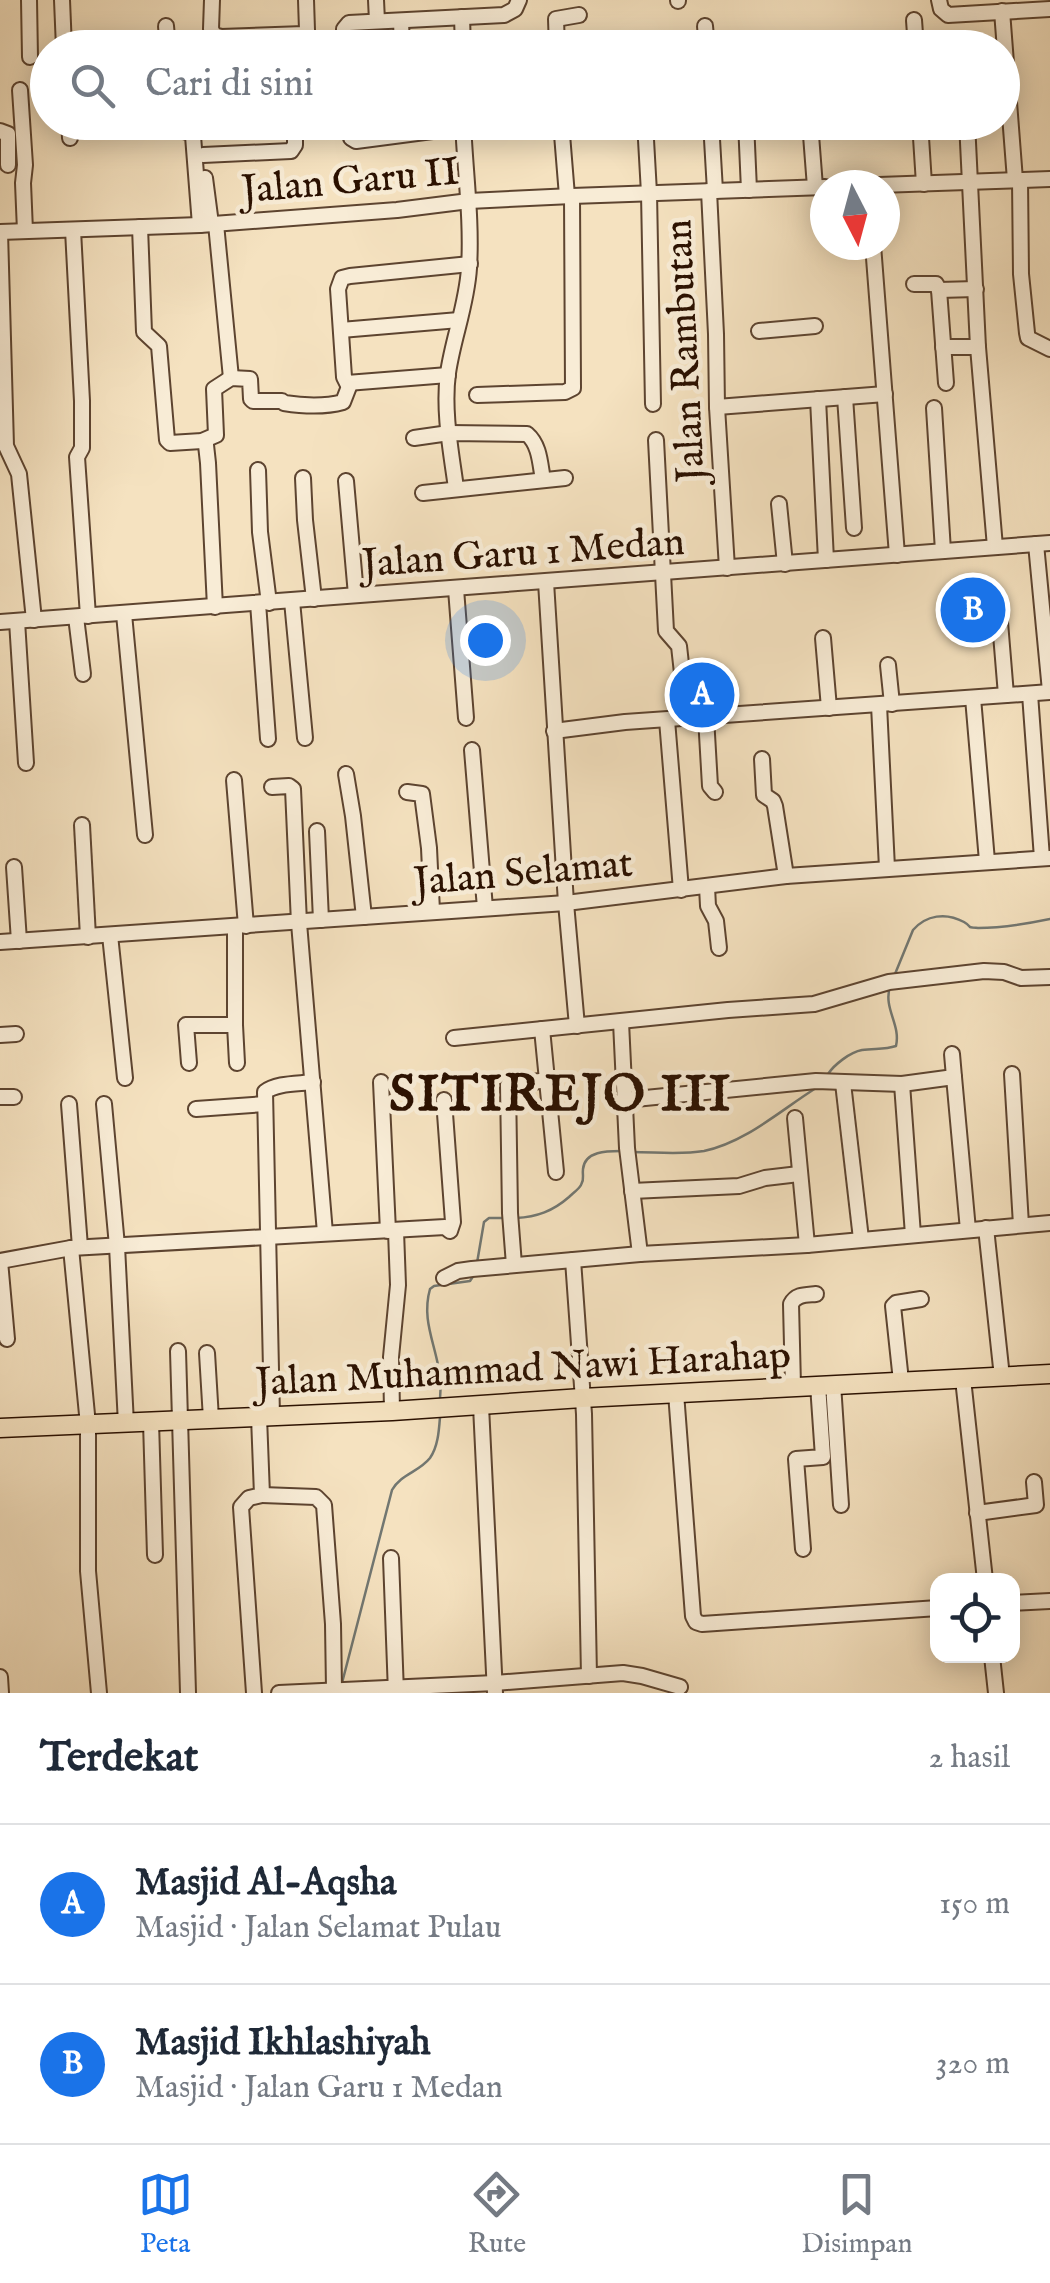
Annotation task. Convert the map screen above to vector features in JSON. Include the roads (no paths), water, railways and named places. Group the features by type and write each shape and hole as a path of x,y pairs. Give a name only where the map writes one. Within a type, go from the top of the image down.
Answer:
{"main road":[{"name":"Jalan Muhammad Nawi Harahap","path":"0,1428 180,1422 1050,1374"}],"street":[{"path":"29,0 30,57"},
{"path":"62,0 63,30"},
{"path":"212,0 212,30"},
{"path":"306,0 307,30"},
{"path":"376,0 377,20"},
{"path":"344,30 348,23 377,20 509,14 519,0"},
{"path":"939,0 948,14 1011,7 1050,10"},
{"path":"556,30 556,19 579,15"},
{"path":"462,17 462,30"},
{"path":"400,20 401,30"},
{"path":"914,20 915,30"},
{"path":"166,26 166,30"},
{"path":"705,26 705,30"},
{"path":"20,90 25,231"},
{"path":"0,132 8,134 10,166"},
{"path":"194,140 231,378"},
{"path":"202,140 209,224"},
{"path":"203,155 291,151 295,140"},
{"path":"456,488 449,433 448,376 470,264 464,140"},
{"path":"477,395 565,392 573,388 569,196 563,140"},
{"path":"646,140 653,404"},
{"name":"Jalan Rambutan","path":"711,140 716,407 727,568"},
{"path":"747,140 749,190"},
{"path":"813,140 817,170"},
{"path":"921,140 924,184"},
{"path":"968,140 978,346 995,547"},
{"path":"1016,140 1026,333 1028,338 1050,349"},
{"path":"900,185 1050,179"},
{"name":"Jalan Garu II","path":"0,232 209,224 469,201 810,187"},
{"path":"140,227 144,332 159,346 166,440 170,443 202,440 217,434 214,388 231,378 250,379 253,401 302,406 343,402 350,384"},
{"path":"73,230 82,401 82,448 77,457 83,674"},
{"path":"0,232 6,446 19,474 34,620"},
{"path":"874,260 896,555"},
{"path":"448,376 345,382 338,289 342,278 470,264"},
{"path":"914,284 932,282 939,290 946,383"},
{"path":"939,290 976,289"},
{"path":"342,330 460,320"},
{"path":"760,330 815,326"},
{"path":"943,347 978,346"},
{"path":"716,407 885,394"},
{"path":"845,397 854,528"},
{"path":"818,399 826,560"},
{"path":"934,408 943,551"},
{"path":"414,438 449,433 528,434 538,450 543,480"},
{"path":"202,440 208,463 215,607"},
{"path":"656,440 666,631 678,646 687,718"},
{"path":"258,470 268,739"},
{"path":"303,478 314,599"},
{"path":"423,493 566,478"},
{"path":"346,481 356,596"},
{"path":"779,504 785,564"},
{"path":"554,731 1050,692 1043,543"},
{"name":"Jalan Garu 1 Medan","path":"0,622 1043,543"},
{"path":"546,582 576,1026"},
{"path":"456,589 466,718"},
{"path":"292,601 304,738"},
{"path":"999,610 1006,695"},
{"path":"124,614 146,835"},
{"path":"17,621 26,763"},
{"path":"823,638 828,708"},
{"path":"887,868 888,665"},
{"path":"1030,694 1046,858"},
{"path":"973,698 988,862"},
{"path":"706,717 710,786 716,792"},
{"path":"667,720 681,890"},
{"path":"472,750 485,908"},
{"path":"762,758 764,795 774,801 786,876"},
{"path":"346,774 364,917"},
{"path":"234,780 241,927 235,1025 237,1063"},
{"path":"272,787 293,789 298,923 325,1233"},
{"path":"407,792 422,794 432,911"},
{"path":"82,825 88,936"},
{"path":"317,831 321,920"},
{"name":"Jalan Selamat","path":"0,942 566,903 786,876 1046,858"},
{"path":"14,866 19,941"},
{"path":"707,888 718,948"},
{"path":"110,935 125,1078"},
{"path":"454,1038 814,1004 894,981 984,972 1004,972 1014,978 1050,977"},
{"path":"621,1022 628,1152 640,1254"},
{"path":"189,1064 186,1025 235,1025"},
{"path":"542,1029 556,1172"},
{"path":"952,1054 968,1230"},
{"path":"1012,1074 1021,1225"},
{"path":"625,1100 821,1082 902,1084 954,1077"},
{"path":"514,1265 508,1084 548,1080"},
{"path":"262,1495 268,1236 264,1092 314,1082"},
{"path":"381,1082 398,1285 391,1357 392,1411"},
{"path":"843,1083 861,1240"},
{"path":"902,1084 913,1235"},
{"path":"7,1338 0,1261 76,1248 445,1227 450,1231 453,1228 444,1100"},
{"path":"69,1104 88,1425 88,1571 99,1693"},
{"path":"104,1104 117,1246 126,1424"},
{"path":"196,1109 265,1104"},
{"path":"795,1118 807,1246"},
{"path":"632,1191 739,1186 764,1178 800,1174"},
{"path":"444,1278 477,1268 640,1254 807,1246 1050,1223"},
{"path":"986,1228 1002,1377"},
{"path":"573,1260 584,1414 589,1676"},
{"path":"793,1386 791,1304 794,1298 816,1294"},
{"path":"900,1381 893,1306 921,1300"},
{"path":"178,1351 188,1693"},
{"path":"208,1353 211,1420"},
{"path":"963,1379 983,1573"},
{"path":"825,1385 841,1504"},
{"path":"803,1549 796,1459 823,1457 825,1385"},
{"path":"676,1393 696,1622 930,1609"},
{"path":"481,1406 495,1688"},
{"path":"151,1422 155,1555"},
{"path":"977,1513 1036,1505 1034,1482"},
{"path":"254,1693 241,1508 249,1498 262,1495 316,1497 324,1505 340,1689"},
{"path":"391,1558 396,1690"},
{"path":"1020,1603 1050,1601"},
{"path":"993,1663 996,1693"},
{"path":"279,1693 495,1688 623,1673 680,1688"},
{"path":"0,1677 1,1693"}],"waterway":[{"path":"895,974 913,930 930,918 950,917 978,928 1050,919"},
{"path":"828,1074 857,1051 896,1046 890,986"},
{"path":"632,1152 686,1153 719,1147 749,1133 816,1088"},
{"path":"516,1218 544,1212 569,1197 583,1181 588,1158 624,1151"},
{"path":"477,1263 484,1222 503,1218"},
{"path":"440,1399 440,1373 428,1318 430,1289 470,1281 474,1275"},
{"path":"342,1683 392,1490 430,1458 440,1417"}],"place":[{"name":"Masjid Ikhlashiyah","path":"973,610"},
{"name":"Masjid Al-Aqsha","path":"702,695"}],"district":[{"name":"SITIREJO III","path":"561,1092"}]}
